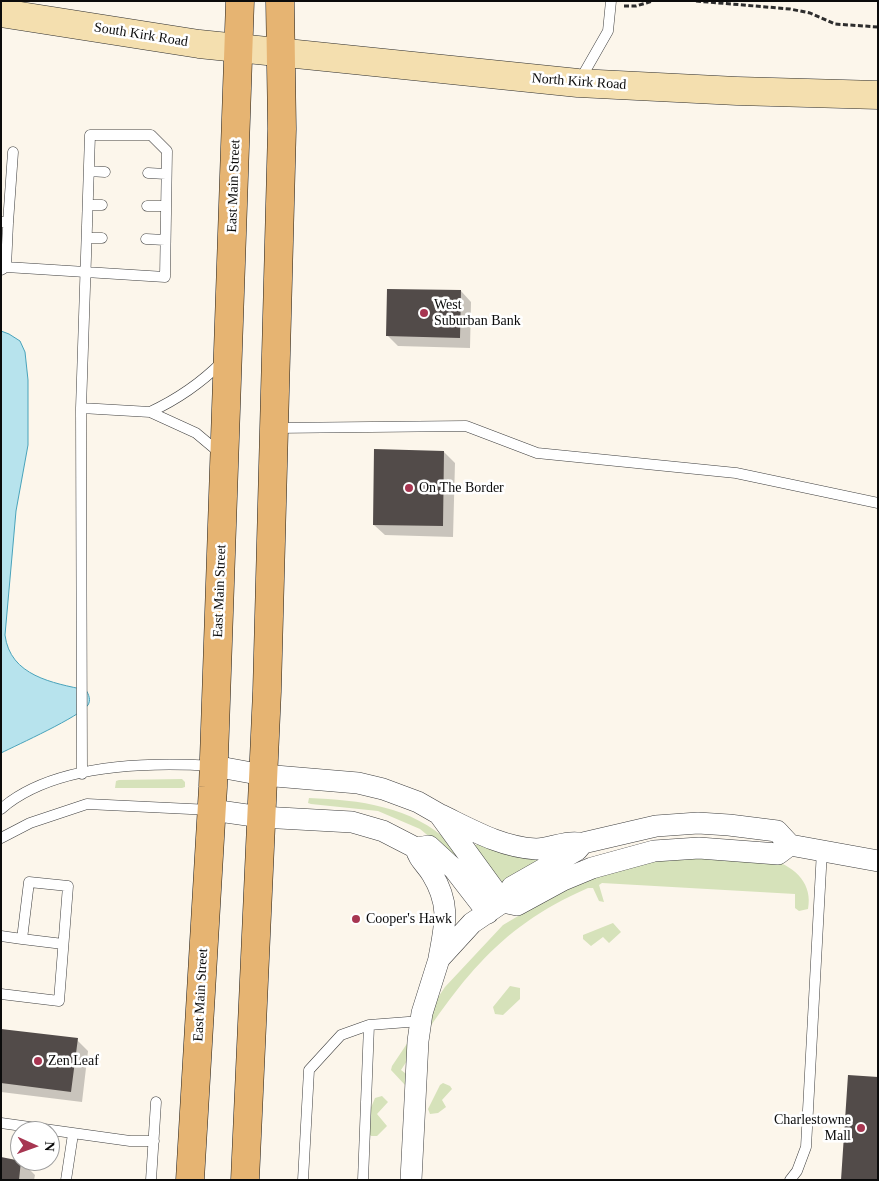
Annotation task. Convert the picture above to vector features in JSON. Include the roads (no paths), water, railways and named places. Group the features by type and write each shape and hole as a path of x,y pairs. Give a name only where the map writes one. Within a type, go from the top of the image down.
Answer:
{"main road":[{"name":"East Main Street","path":"190,1180 214,766 240,1"},
{"path":"244,1180 256,963 262,775 267,691 282,129 280,1"},
{"name":"South Kirk Road","path":"1,13 238,49 281,53"},
{"name":"North Kirk Road","path":"281,53 578,83 737,91 878,95"}],"street":[{"path":"214,766 262,775 366,785 402,795 504,844 522,848 538,849 573,842 583,843 656,826 698,823 729,824 777,832 790,845 878,861"},
{"path":"212,810 261,817 352,822 383,831 416,848 429,846 495,908"},
{"path":"439,814 495,908"},
{"path":"439,959 472,923 495,908 512,887 577,850 583,843"},
{"path":"495,908 517,905 563,880 592,868 654,851 699,848 751,850 778,854 790,845"},
{"path":"411,1180 421,1020 439,959 446,905 440,888 418,857 416,848"}],"lane":[{"path":"578,83 608,31 612,1"},
{"path":"13,152 5,222 4,268 86,273 165,277 167,151 151,134 90,135 86,273 81,408 82,774"},
{"path":"89,171 105,172"},
{"path":"148,173 166,174"},
{"path":"88,205 102,205"},
{"path":"147,206 166,206"},
{"path":"87,238 102,238"},
{"path":"146,239 165,240"},
{"path":"150,412 173,401 200,384 228,356"},
{"path":"81,408 150,412 196,433 224,457"},
{"path":"273,428 466,426 536,453 736,473 878,503"},
{"path":"1,809 13,799 59,779 82,774 152,764 214,766"},
{"path":"1,838 30,823 87,804 212,810"},
{"path":"790,1180 797,1171 806,1148 822,850"},
{"path":"1,994 59,1001 68,886 29,882 22,939"},
{"path":"1,936 63,944"},
{"path":"303,1180 309,1070 341,1036 369,1026 421,1020"},
{"path":"363,1180 369,1026"},
{"path":"151,1180 156,1102"},
{"path":"1,1122 73,1134 154,1141"},
{"path":"66,1180 73,1134"}],"water":[{"path":"1,331 20,341 25,352 28,380 28,445 16,511 5,635 15,660 24,669 47,680 86,690 89,696 89,703 74,716 1,753"}],"place":[{"name":"West Suburban Bank","path":"424,313"},
{"name":"On The Border","path":"409,488"},
{"name":"Cooper's Hawk","path":"356,919"},
{"name":"Zen Leaf","path":"38,1061"},
{"name":"Charlestowne Mall","path":"861,1128"}]}
